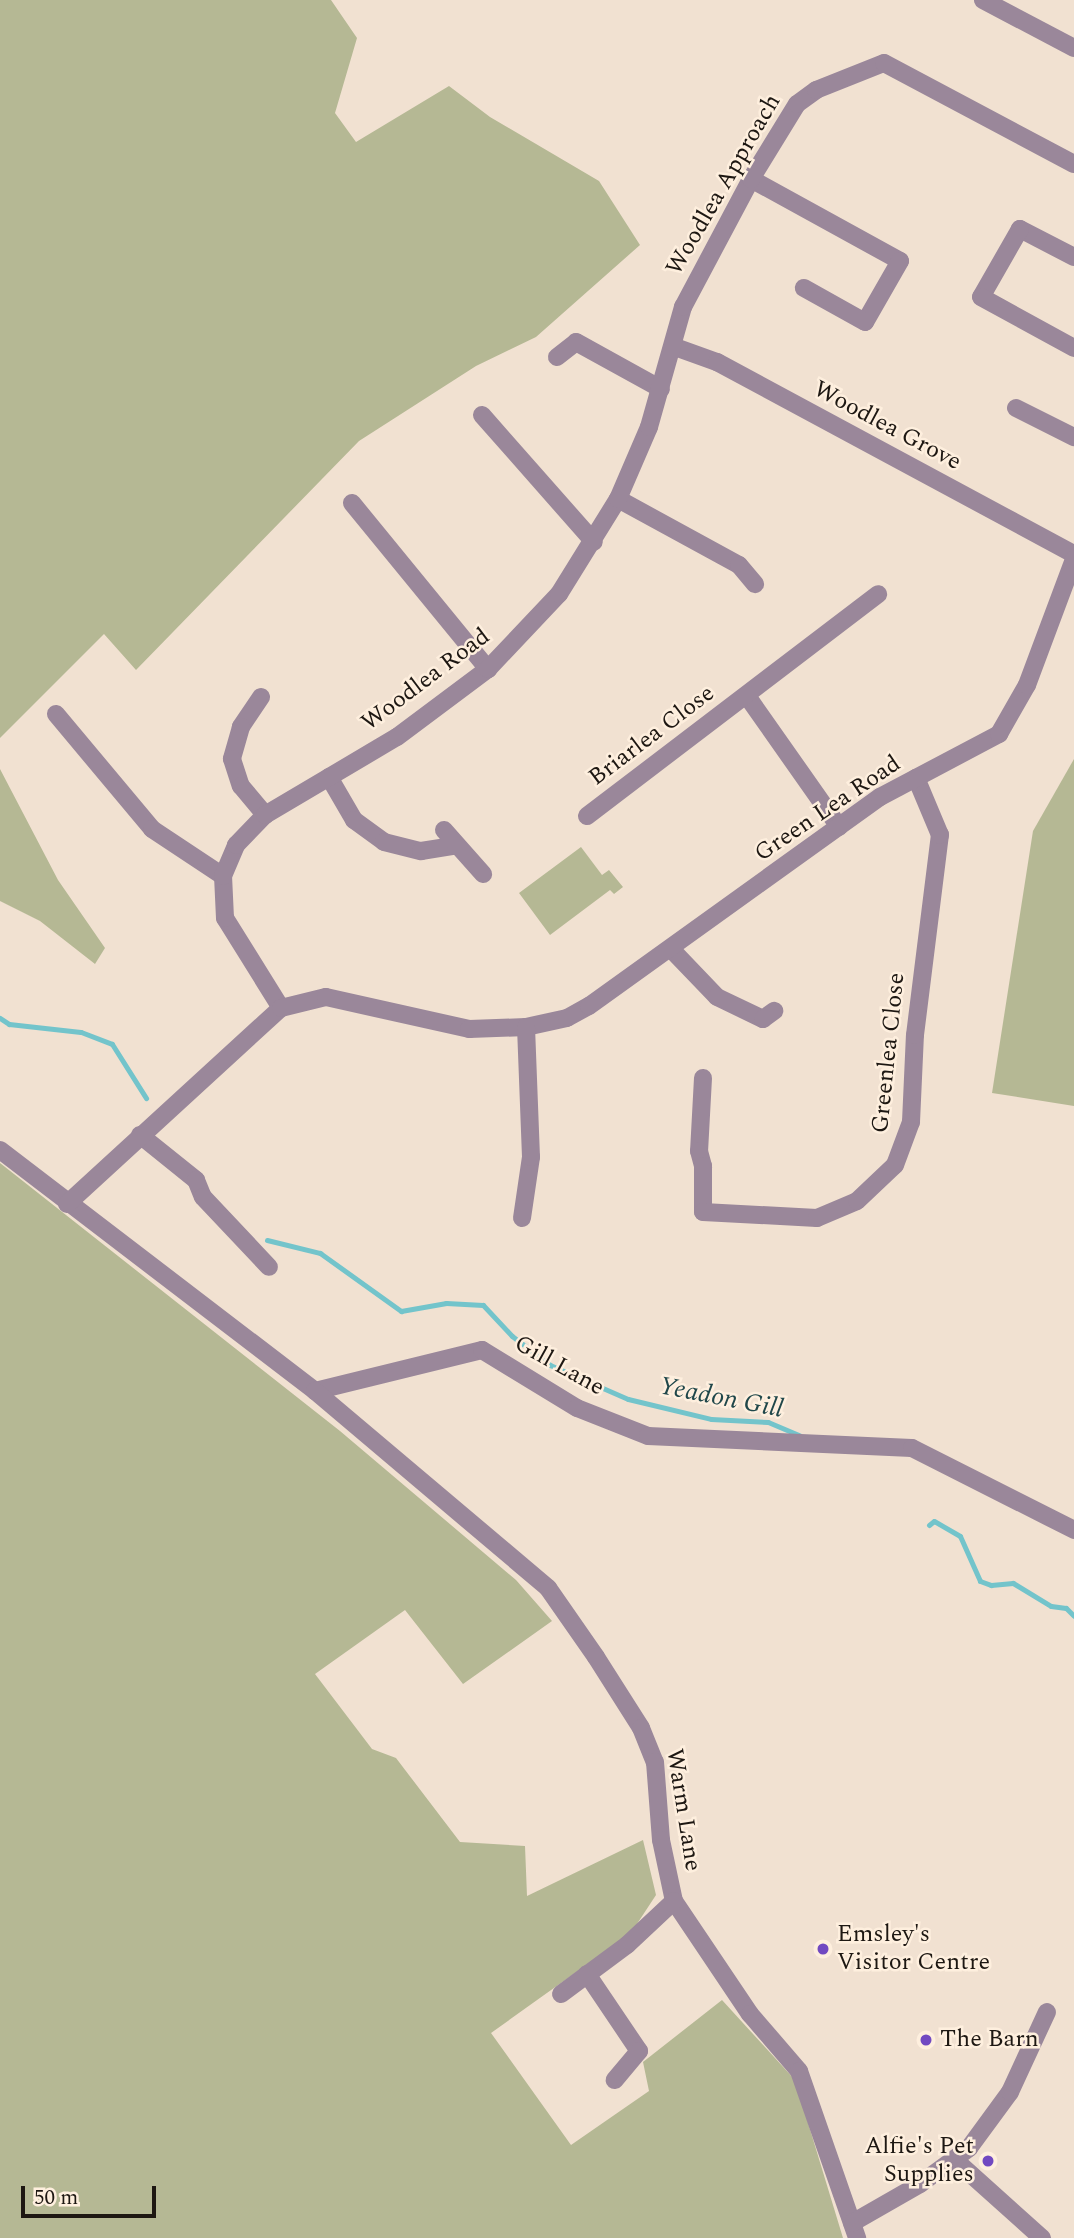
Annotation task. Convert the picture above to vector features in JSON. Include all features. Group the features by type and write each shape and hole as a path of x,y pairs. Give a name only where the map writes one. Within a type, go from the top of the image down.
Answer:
{"street":[{"path":"983,0 1074,48"},
{"name":"Woodlea Approach","path":"675,348 683,307 751,179 806,95 884,63 1074,164"},
{"path":"751,179 900,261 866,322 804,288"},
{"path":"1074,257 1020,229 981,297 1074,348"},
{"path":"556,357 576,342 661,389"},
{"name":"Woodlea Road","path":"281,1008 225,918 223,876 236,845 265,815 397,737 488,669 559,594 594,542 618,499 675,348"},
{"name":"Woodlea Grove","path":"675,348 717,362 1074,556"},
{"path":"1016,408 1074,437"},
{"path":"482,415 594,542"},
{"path":"618,499 739,565 755,584"},
{"path":"352,503 488,669"},
{"name":"Green Lea Road","path":"140,1135 214,1065 281,1008 326,997 469,1029 526,1027 567,1018 671,949 839,827 916,778 999,734 1027,685 1074,556"},
{"name":"Briarlea Close","path":"587,816 878,594"},
{"name":"Briarlea Close","path":"747,695 839,827"},
{"path":"261,697 241,727 232,759 241,786 265,815"},
{"path":"56,713 152,829 223,876"},
{"path":"329,777 354,820 384,842 421,851 457,845"},
{"name":"Greenlea Close","path":"703,1078 699,1151 704,1166 703,1212 817,1218 857,1201 895,1165 911,1122 915,1035 940,835 916,778"},
{"path":"444,830 483,874"},
{"path":"671,949 717,997 768,1022"},
{"path":"522,1218 531,1157 526,1027"},
{"path":"66,1204 140,1135 196,1180 203,1197 269,1267"},
{"path":"0,1150 66,1204 315,1391"},
{"name":"Gill Lane","path":"315,1391 482,1350 578,1408 648,1436 912,1448 1074,1530"},
{"name":"Warm Lane","path":"315,1391 548,1588 641,1728 655,1762 660,1840 674,1901 707,1955 799,2071 855,2231"},
{"path":"561,1994 674,1901"},
{"path":"587,1974 639,2051 615,2080"},
{"path":"855,2231 955,2160 1010,2092 1047,2012"},
{"path":"955,2160 1042,2238"}],"green space":[{"path":"0,0 331,0 357,38 335,113 356,142 449,86 490,117 599,181 640,245 536,337 476,366 359,441 136,670 104,634 0,738"},
{"path":"1074,759 1074,1106 992,1093 1033,831"},
{"path":"0,769 58,880 105,948 95,964 40,921 0,901"},
{"path":"581,847 602,875 609,870 623,887 614,894 610,890 550,935 519,893"},
{"path":"0,1163 340,1431 516,1580 552,1621 463,1684 405,1610 315,1674 372,1749 396,1758 460,1842 525,1846 527,1896 643,1840 656,1895 631,1933 491,2033 571,2145 649,2091 643,2062 722,2000 795,2080 843,2238 0,2238"}],"waterway":[{"name":"Yeadon Gill","path":"0,1018 9,1024 81,1032 112,1044 146,1098"},
{"name":"Yeadon Gill","path":"267,1240 320,1253 401,1311 446,1303 483,1305 512,1336 550,1365 628,1399 711,1419 768,1422 799,1435"},
{"name":"Yeadon Gill","path":"929,1525 934,1521 960,1536 980,1581 991,1585 1013,1583 1051,1606 1066,1608 1074,1616"}],"place":[{"name":"Emsley's Visitor Centre","path":"823,1949"},
{"name":"The Barn","path":"926,2040"},
{"name":"Alfie's Pet Supplies","path":"988,2161"}]}
